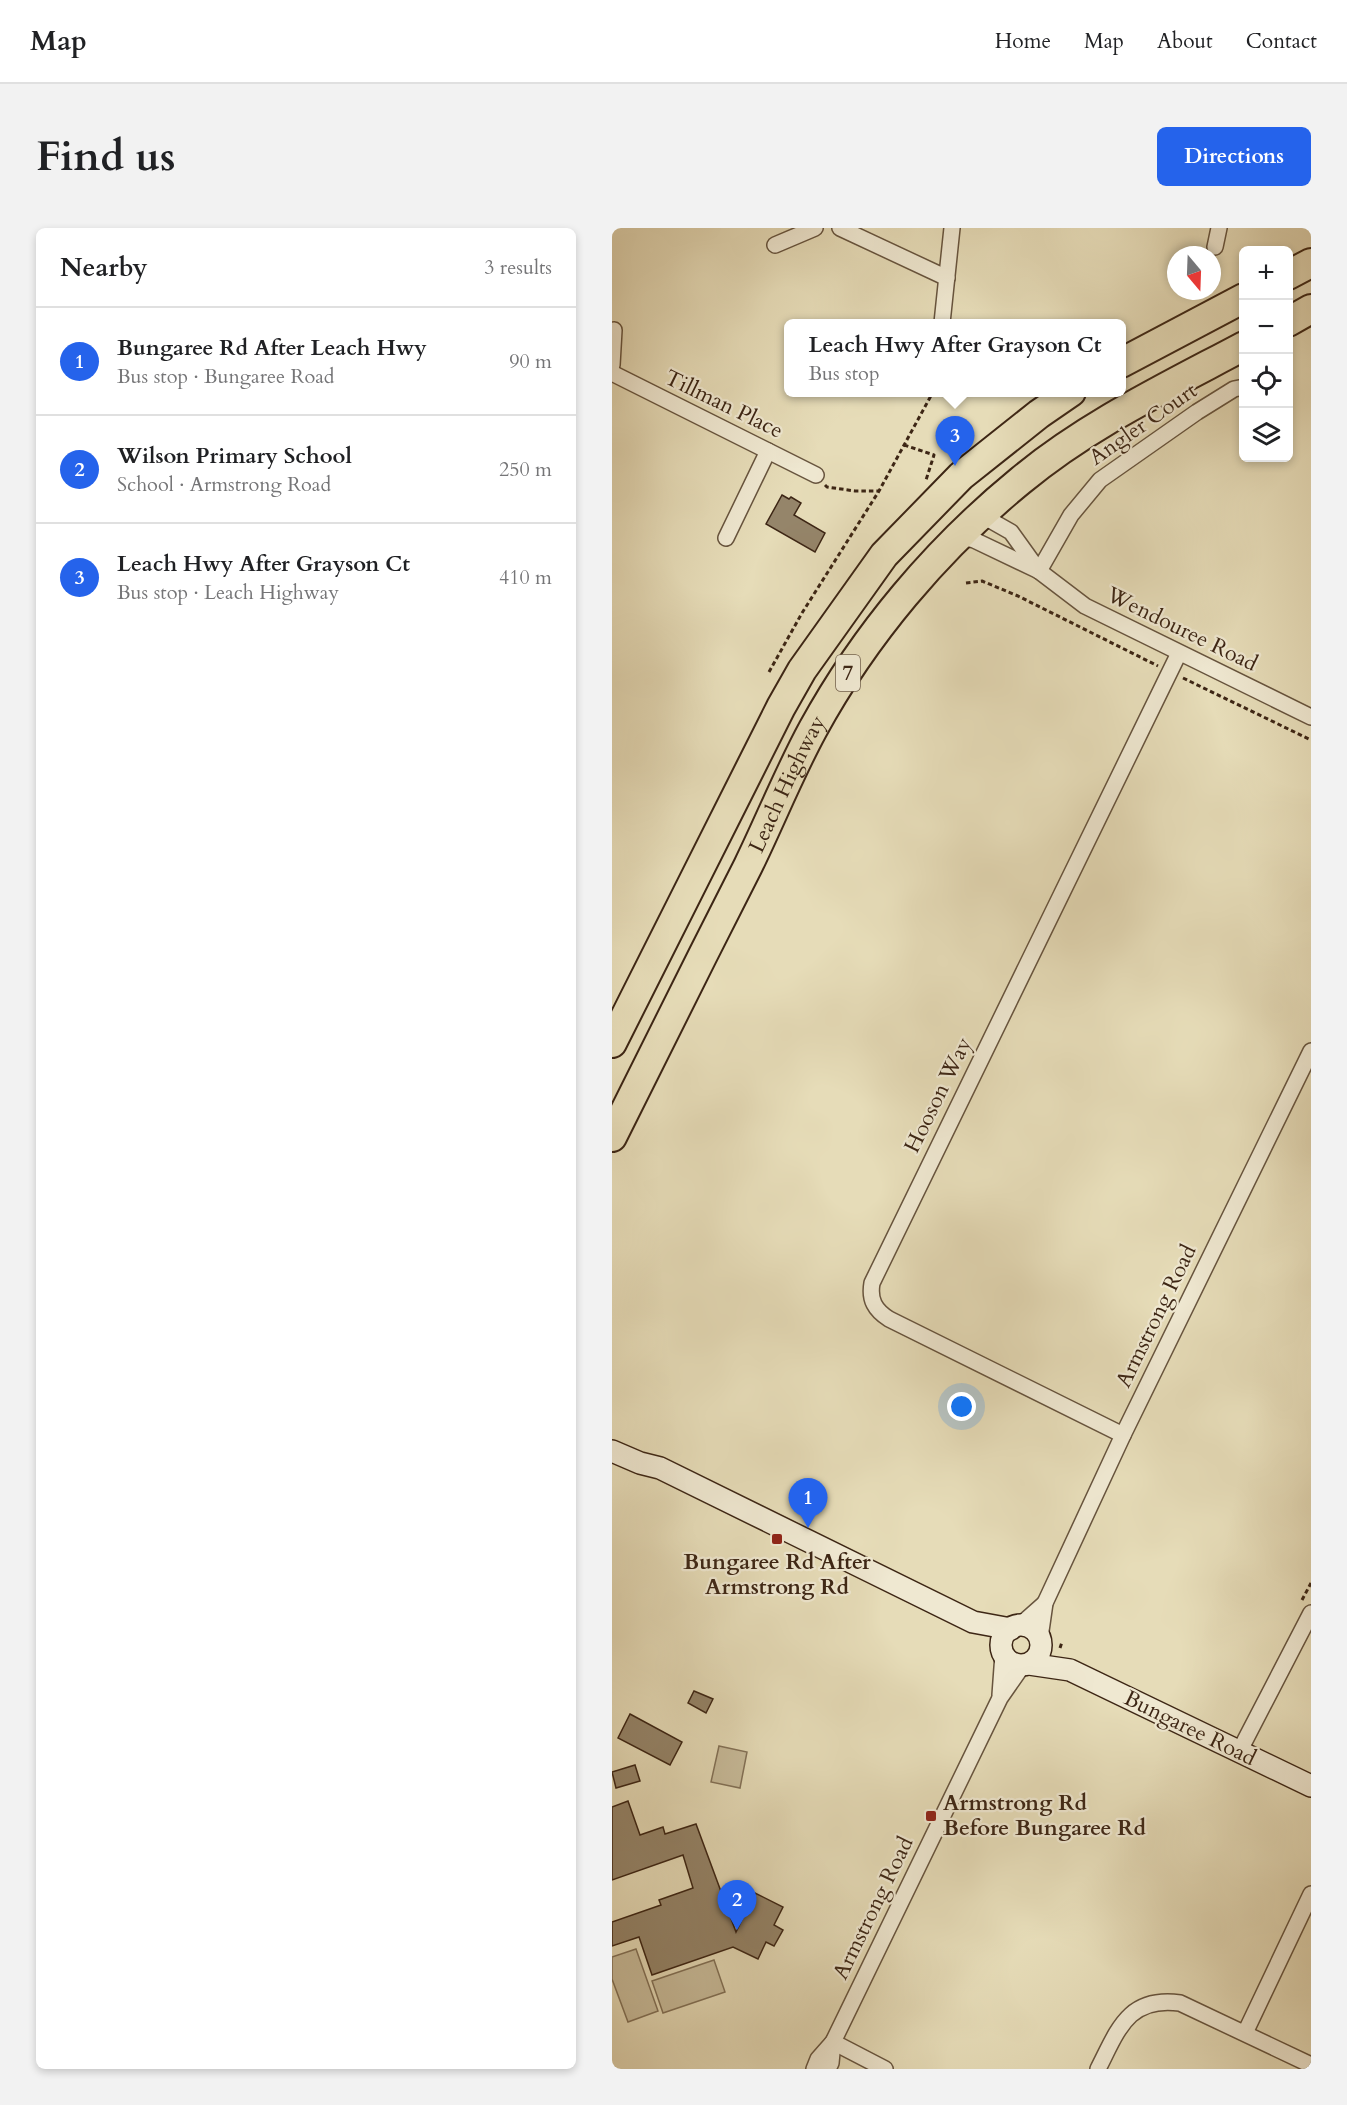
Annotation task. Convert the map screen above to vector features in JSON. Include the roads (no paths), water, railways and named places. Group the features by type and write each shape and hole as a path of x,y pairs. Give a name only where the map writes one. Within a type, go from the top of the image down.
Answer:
{"highway":[{"path":"1293,272 1311,263"},
{"path":"1126,361 1240,300"},
{"path":"1293,319 1311,309"},
{"name":"Leach Highway","path":"612,1137 756,849 813,729 856,660 900,601 925,570 958,536 1021,480 1064,447 1130,407 1239,349"},
{"name":"Leach Highway","path":"612,1043 781,707 802,670 884,555 961,476 1031,420 1065,397"},
{"path":"840,616 890,564 942,518 957,514 981,515"}],"street":[{"path":"776,245 815,228"},
{"path":"840,228 947,278"},
{"path":"943,319 952,228"},
{"path":"1215,246 1219,228"},
{"path":"612,365 614,330"},
{"name":"Tillman Place","path":"612,373 816,475"},
{"name":"Angler Court","path":"1039,571 1071,514 1100,480 1197,412 1239,388"},
{"path":"726,538 768,451"},
{"name":"Wendouree Road","path":"981,515 1011,532 1039,571"},
{"name":"Wendouree Road","path":"958,536 974,540 1039,571 1085,606 1311,717"},
{"name":"Hooson Way","path":"1123,1435 889,1319 872,1302 870,1293 872,1283 1179,653"},
{"name":"Armstrong Road","path":"1015,1627 1044,1603 1123,1435 1311,1051"},
{"path":"612,1437 645,1455 660,1468 973,1622 1011,1662 1026,1664 1039,1655 1051,1642 1032,1628 973,1622"},
{"path":"612,1451 640,1464 660,1468"},
{"name":"Armstrong Road","path":"1044,1603 1051,1642"},
{"path":"1239,1752 1311,1613"},
{"path":"1003,1651 1003,1637 1015,1627"},
{"name":"Bungaree Road","path":"1051,1642 1070,1670"},
{"name":"Armstrong Road","path":"1000,1698 1003,1651"},
{"name":"Armstrong Road","path":"814,2069 818,2059 833,2042 1000,1698 1026,1664"},
{"name":"Bungaree Road","path":"1026,1664 1070,1670 1311,1786"},
{"path":"1245,2032 1311,1894"},
{"path":"1098,2069 1120,2024 1136,2011 1155,2003 1180,2004 1245,2032 1311,2065"},
{"path":"833,2042 885,2069"},
{"name":"Armstrong Road","path":"828,2069 831,2063 833,2042"}],"place":[{"name":"Leach Hwy After Grayson Ct","path":"955,466"},
{"name":"Bungaree Rd After Leach Hwy","path":"808,1528"},
{"name":"Bungaree Rd After Armstrong Rd","path":"777,1539"},
{"name":"Armstrong Rd Before Bungaree Rd","path":"931,1816"},
{"name":"Wilson Primary School","path":"737,1930"}]}
